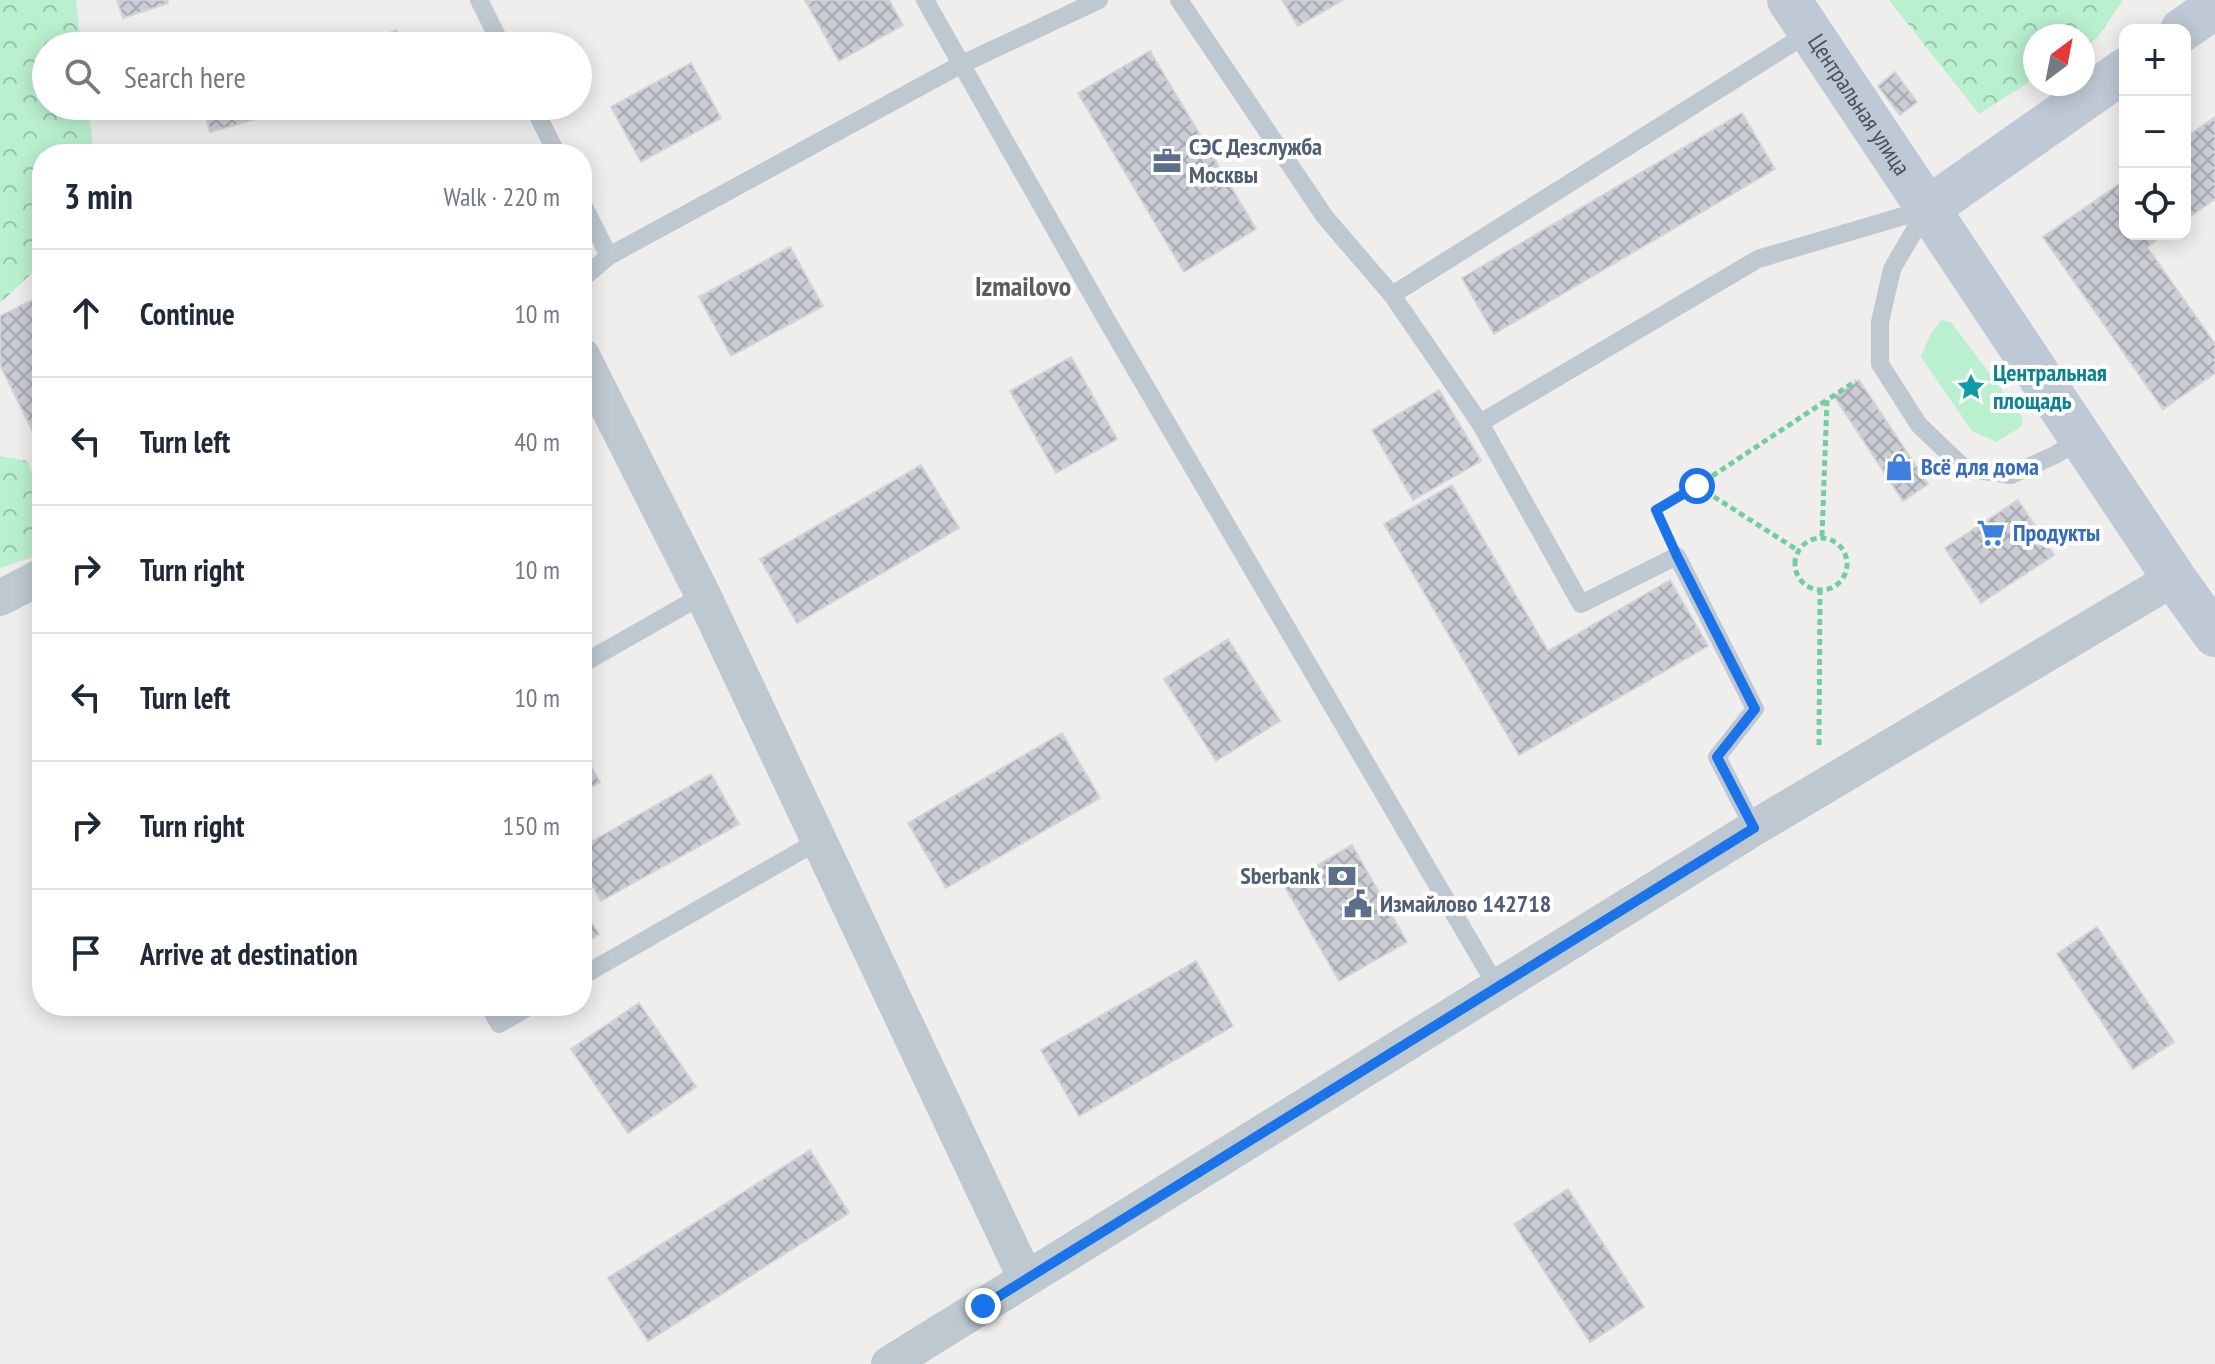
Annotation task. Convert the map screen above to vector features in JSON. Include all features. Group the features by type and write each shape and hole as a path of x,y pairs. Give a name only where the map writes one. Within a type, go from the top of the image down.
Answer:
{"street":[{"path":"2191,24 2215,7"},
{"name":"Центральная улица","path":"1800,16 2215,635"},
{"path":"1927,209 2119,74"},
{"path":"592,376 703,595 1026,1279"},
{"path":"889,1364 1754,828 2174,578"},
{"path":"0,598 32,581"}],"lane":[{"path":"479,0 495,32"},
{"path":"925,0 1114,332 1497,987"},
{"path":"592,270 609,256 960,65 1099,0"},
{"path":"1179,0 1325,217 1392,295 1480,423 1581,604 1677,556 1755,709 1717,757 1754,828"},
{"path":"1392,295 1800,16"},
{"path":"540,120 552,144"},
{"path":"1480,423 1758,259 1927,209"},
{"path":"1927,209 1892,269 1880,322 1880,364 1919,425 1964,468 2011,475 2081,439"},
{"path":"592,223 609,256"},
{"path":"592,658 703,595"},
{"path":"592,970 818,841"},
{"path":"495,1016 499,1024 513,1016"}],"path":[{"path":"1677,556 1656,510 1880,364"},
{"path":"1822,536 1827,400"},
{"path":"1697,486 1799,551"},
{"path":"1822,536 1841,545 1848,565 1840,584 1820,591 1801,582 1794,562 1799,551 1802,543 1822,536"},
{"path":"1818,790 1820,591"}],"green space":[{"path":"0,0 76,0 79,32 32,32 32,120 90,120 93,144 32,144 32,273 0,303"},
{"path":"1889,0 2123,0 2095,39 2095,24 2023,24 2023,86 1979,114"},
{"name":"Центральная площадь","path":"1941,320 1951,322 2023,418 2021,427 1996,442 1972,431 1921,357 1930,335"},
{"path":"0,456 28,461 32,473 32,557 0,568"}],"building":[{"path":"117,0 167,0 168,3 123,18"},
{"path":"805,0 889,0 903,25 839,61"},
{"path":"1282,0 1343,0 1298,26"},
{"path":"1150,51 1256,229 1184,272 1078,93"},
{"path":"691,63 721,118 641,162 611,107"},
{"path":"1895,72 1917,102 1900,115 1878,86"},
{"path":"1742,113 1775,169 1494,334 1462,278"},
{"path":"2215,117 2215,199 2191,216 2191,168 2191,134"},
{"path":"207,120 253,120 210,132"},
{"path":"2119,184 2119,240 2157,240 2147,247 2215,344 2215,373 2163,409 2043,237"},
{"path":"790,247 823,306 731,356 699,297"},
{"path":"32,300 32,430 0,365 0,316"},
{"path":"1071,357 1117,439 1056,473 1010,391"},
{"path":"1859,380 1928,484 1903,501 1834,396"},
{"path":"1439,390 1481,461 1413,500 1372,430"},
{"path":"921,465 959,528 797,623 760,559"},
{"path":"1452,485 1548,651 1670,580 1708,646 1519,755 1384,524"},
{"path":"2018,500 2054,555 1981,603 1945,548"},
{"path":"1228,639 1280,721 1216,761 1164,679"},
{"path":"1062,733 1100,798 946,888 908,823"},
{"path":"592,768 600,782 592,786"},
{"path":"711,774 739,824 601,901 592,885 592,841"},
{"path":"1352,845 1407,942 1339,981 1284,885"},
{"path":"592,924 599,934 592,939"},
{"path":"2097,927 2174,1042 2133,1069 2057,954"},
{"path":"1196,961 1233,1026 1079,1116 1041,1050"},
{"path":"639,1003 696,1087 628,1133 571,1049"},
{"path":"810,1150 849,1213 648,1341 608,1278"},
{"path":"1568,1189 1644,1307 1590,1342 1514,1224"}],"place":[{"name":"СЭС Дезслужба Москвы","path":"1167,161"},
{"name":"Центральная площадь","path":"1971,387"},
{"name":"Всё для дома","path":"1899,467"},
{"name":"Продукты","path":"1991,533"},
{"name":"Sberbank","path":"1342,876"},
{"name":"Измайлово 142718","path":"1358,904"}],"district":[{"name":"Izmailovo","path":"1023,286"}],"route":[{"path":"983,1306 1754,828 1717,757 1755,709 1656,510 1697,486"}]}
